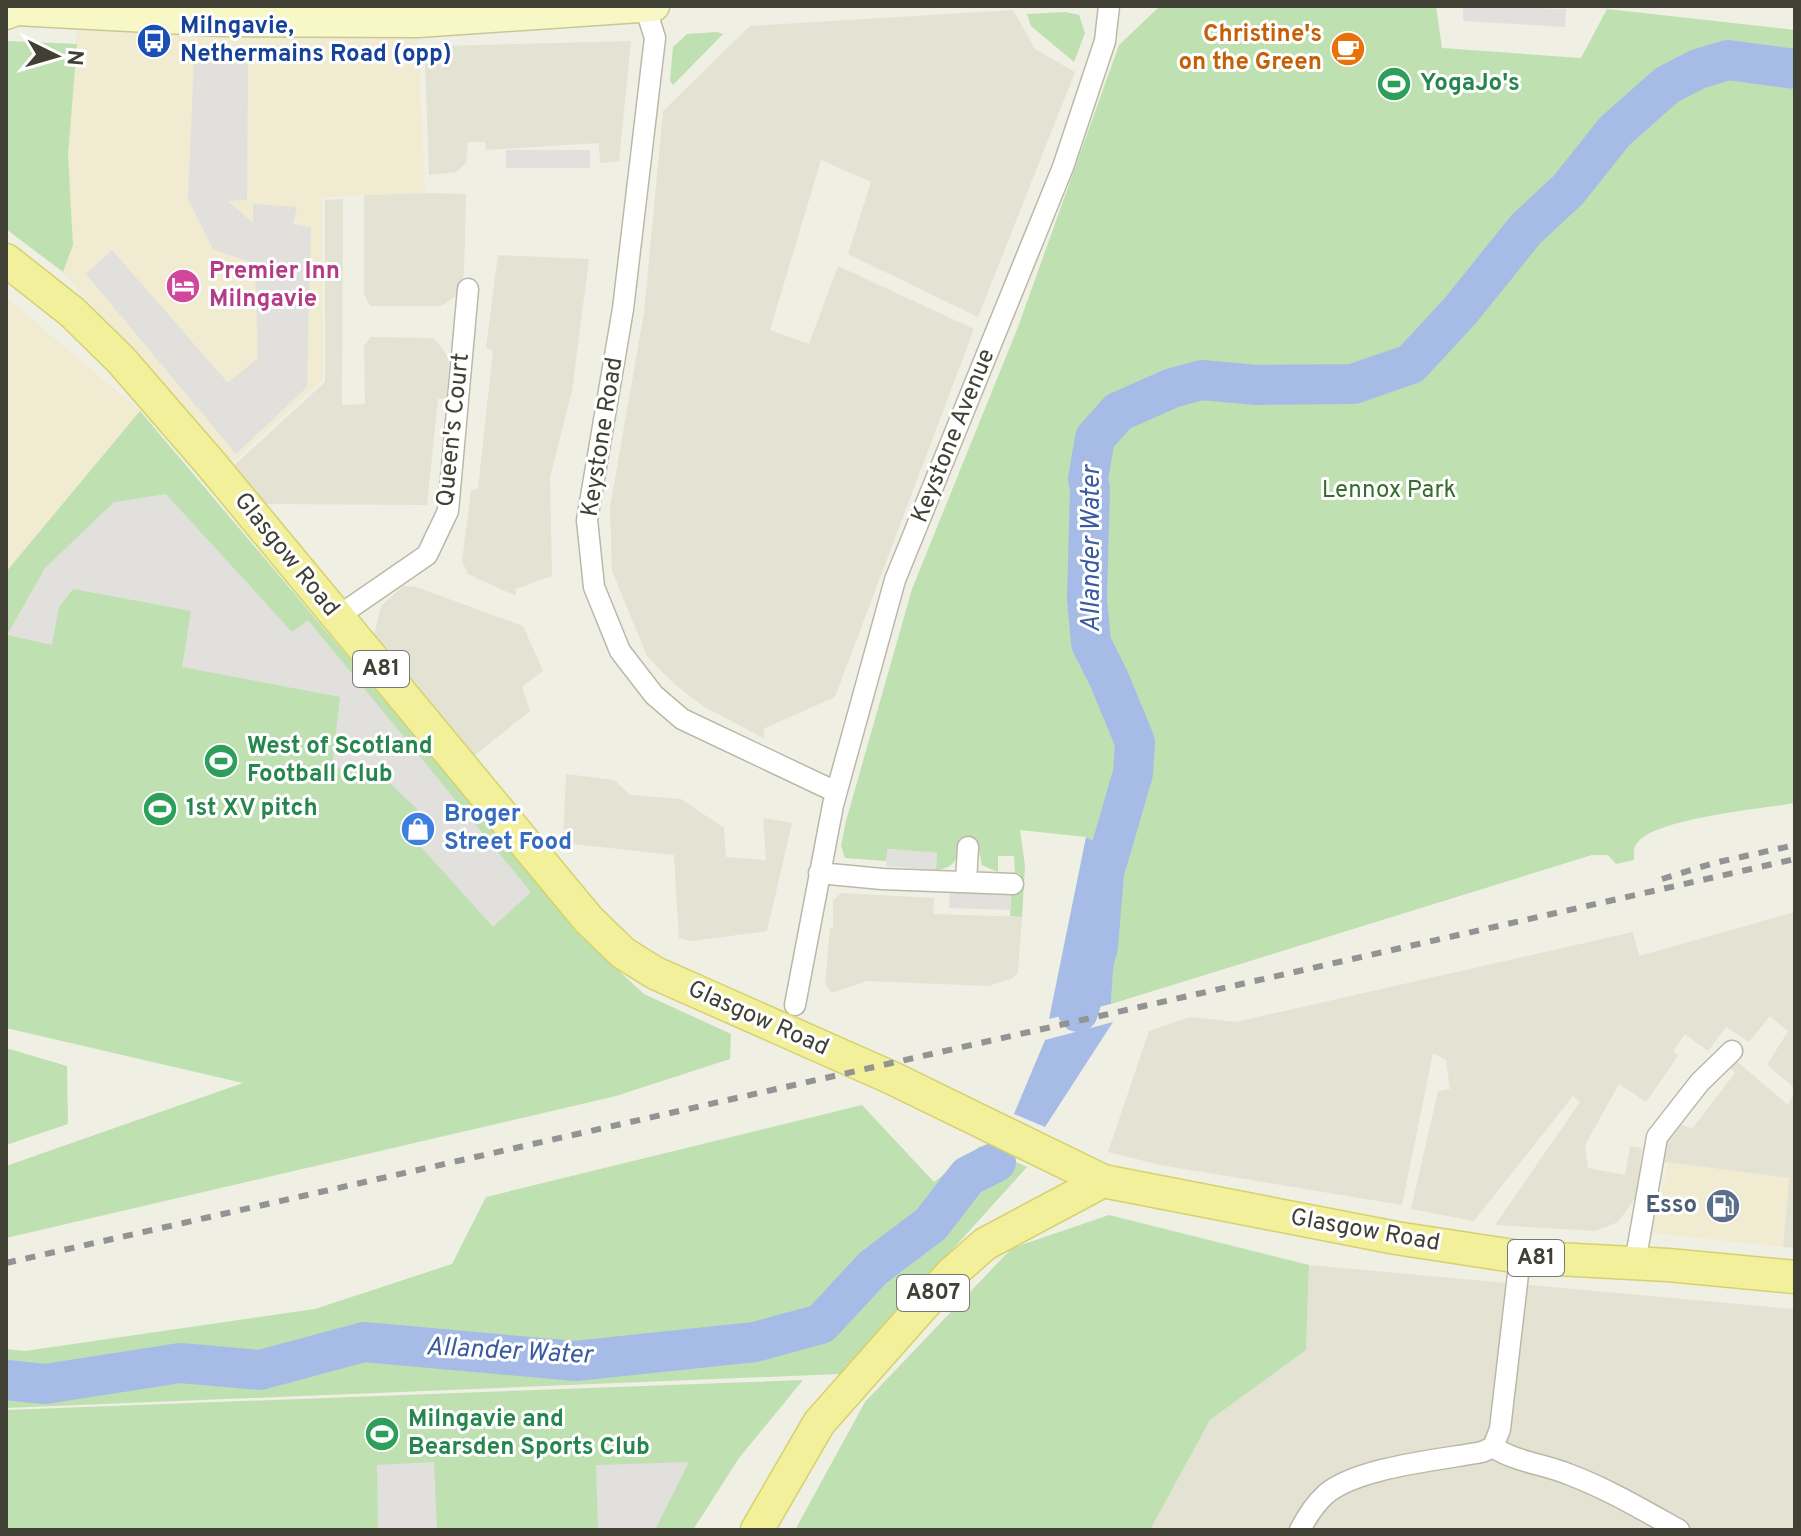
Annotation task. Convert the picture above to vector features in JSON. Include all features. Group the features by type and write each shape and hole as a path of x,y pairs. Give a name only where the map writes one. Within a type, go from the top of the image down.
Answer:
{"main road":[{"path":"9,10 49,9 223,21 418,22 654,6"},
{"name":"Glasgow Road","path":"6,260 72,312 121,360 588,919 623,953 655,973 892,1078 1103,1181 1396,1238 1520,1257 1795,1277"},
{"name":"A807","path":"757,1530 819,1423 950,1275 985,1244 1103,1181"}],"street":[{"name":"Keystone Road","path":"645,6 655,38 623,309 587,520 594,587 620,651 654,695 682,719 836,792"},
{"name":"Keystone Avenue","path":"795,1005 836,792 895,580 1063,167 1105,41 1109,6"},
{"name":"Queen's Court","path":"337,617 427,555 448,511 468,289"},
{"path":"966,882 968,847"},
{"path":"819,873 882,879 1013,884"},
{"path":"1635,1263 1657,1137 1700,1082 1732,1051"},
{"path":"1300,1530 1311,1509 1343,1483 1493,1447 1500,1429 1520,1257"},
{"path":"1493,1447 1508,1457 1568,1474 1595,1486 1679,1530"}],"shaded area":[{"path":"79,6 416,6 425,193 322,197 323,379 228,467 63,272 73,245 68,155"},
{"path":"1463,6 1566,9 1565,27 1463,21"},
{"path":"1013,10 1035,49 1075,72 978,317 848,254 871,182 821,160 770,330 809,344 838,266 974,329 835,697 763,729 765,739 703,706 673,683 647,656 612,571 610,507 644,313 663,111 750,26"},
{"path":"631,41 619,161 600,163 599,143 486,150 485,142 468,142 466,163 456,172 429,175 425,59 443,46"},
{"path":"194,60 248,62 247,200 228,201 253,223 253,204 297,207 293,224 311,227 307,387 236,454 86,274 112,250 228,383 258,358 255,264 213,249 188,199"},
{"path":"506,150 590,150 590,168 506,168"},
{"path":"466,194 464,274 456,296 441,306 370,306 364,294 364,195"},
{"path":"343,199 342,405 365,404 364,346 371,337 434,338 449,358 448,398 438,399 427,505 251,504 230,469 325,382 325,200"},
{"path":"498,255 589,259 572,391 550,477 552,576 516,589 516,596 468,574 462,561 471,491 478,488 493,351 486,347"},
{"path":"6,297 140,411 6,572"},
{"path":"166,494 292,632 308,620 531,892 493,927 404,828 418,810 375,769 332,768 340,697 182,667 191,611 73,589 59,607 52,645 7,635 45,568 114,502"},
{"path":"403,586 416,587 523,626 543,671 522,687 530,711 471,758 374,636 381,606"},
{"path":"566,774 614,780 630,795 681,799 724,828 726,857 766,860 763,818 792,823 767,931 692,941 679,938 674,855 563,843"},
{"path":"887,849 937,853 936,870 886,866"},
{"path":"950,892 1011,894 1011,910 949,908"},
{"path":"841,893 934,898 933,914 1022,917 1018,972 1013,978 989,986 867,981 831,993 825,984 830,928 833,927 833,901"},
{"path":"1795,912 1795,1088 1767,1065 1788,1031 1770,1016 1749,1042 1726,1027 1708,1051 1685,1034 1673,1051 1678,1056 1646,1102 1619,1084 1585,1145 1588,1168 1625,1175 1630,1146 1642,1148 1636,1197 1618,1222 1595,1231 1495,1225 1580,1102 1573,1096 1474,1221 1411,1209 1438,1091 1450,1089 1446,1060 1433,1053 1402,1205 1160,1165 1108,1152 1149,1031 1190,1017 1236,1022 1633,932 1639,956"},
{"path":"1726,1052 1788,1105 1795,1091 1795,1248 1783,1247 1789,1178 1664,1162 1666,1136 1676,1122 1692,1129 1735,1073 1720,1058"},
{"name":"Esso","path":"1669,1163 1789,1178 1783,1247 1652,1233"},
{"path":"1309,1265 1795,1309 1795,1530 1150,1530 1210,1420 1306,1350"},
{"path":"434,1462 437,1530 378,1530 377,1465"},
{"path":"689,1462 655,1530 598,1530 596,1465"}],"green space":[{"name":"Lennox Park","path":"1160,6 1436,6 1442,48 1581,58 1607,9 1795,30 1795,803 1711,816 1666,827 1638,842 1634,860 1616,864 1608,855 1592,855 1111,1004 1119,857 1086,837 1020,830 1025,866 1022,917 1010,916 1011,894 1019,894 1020,873 1015,873 1014,856 998,856 998,872 982,865 977,842 959,841 955,861 948,867 936,870 937,853 888,849 886,861 845,858 841,846 846,821 912,589 1018,327 1119,45"},
{"path":"1066,12 1079,15 1085,33 1074,62 1031,26 1027,14"},
{"path":"687,34 723,34 673,85 670,81 673,47"},
{"path":"6,41 77,44 68,155 73,245 63,272 6,229"},
{"name":"West of Scotland Football Club","path":"140,411 595,949 644,994 731,1034 730,1059 616,1096 6,1238 6,1166 243,1083 6,1028 6,572"},
{"path":"6,1048 67,1066 68,1124 6,1145"},
{"path":"862,1105 934,1182 980,1146 1027,1167 840,1374 6,1408 6,1349 25,1351 315,1309 452,1264 486,1197"},
{"path":"1109,1215 1309,1265 1306,1350 1210,1420 1150,1530 795,1530 865,1402 1012,1248"},
{"name":"Milngavie and Bearsden Sports Club","path":"803,1380 739,1458 693,1530 6,1530 6,1410"}],"water":[{"path":"1086,837 1120,857 1111,1004 1049,1019"},
{"path":"1113,1022 1045,1127 1014,1114 1045,1040"}],"waterway":[{"name":"Allander Water","path":"1078,1012 1098,947 1104,873 1133,773 1135,742 1091,643 1087,599 1088,479 1095,438 1118,412 1172,388 1202,380 1257,385 1353,384 1411,364 1460,311 1526,229 1568,190 1615,131 1667,85 1698,69 1728,60 1795,69"},
{"name":"Allander Water","path":"6,1380 45,1384 180,1363 260,1370 364,1342 575,1361 755,1342 821,1324 873,1268 931,1224 968,1176 996,1162"}],"railway":[{"path":"1662,879 1714,863 1795,845"},
{"path":"6,1263 1795,859"}],"place":[{"name":"Milngavie, Nethermains Road (opp)","path":"154,41"},
{"name":"Christine's on the Green","path":"1348,49"},
{"name":"YogaJo's","path":"1394,84"},
{"name":"Premier Inn Milngavie","path":"183,286"},
{"name":"West of Scotland Football Club","path":"221,761"},
{"name":"1st XV pitch","path":"160,809"},
{"name":"Broger Street Food","path":"418,829"},
{"name":"Esso","path":"1723,1206"},
{"name":"Milngavie and Bearsden Sports Club","path":"382,1434"}]}
